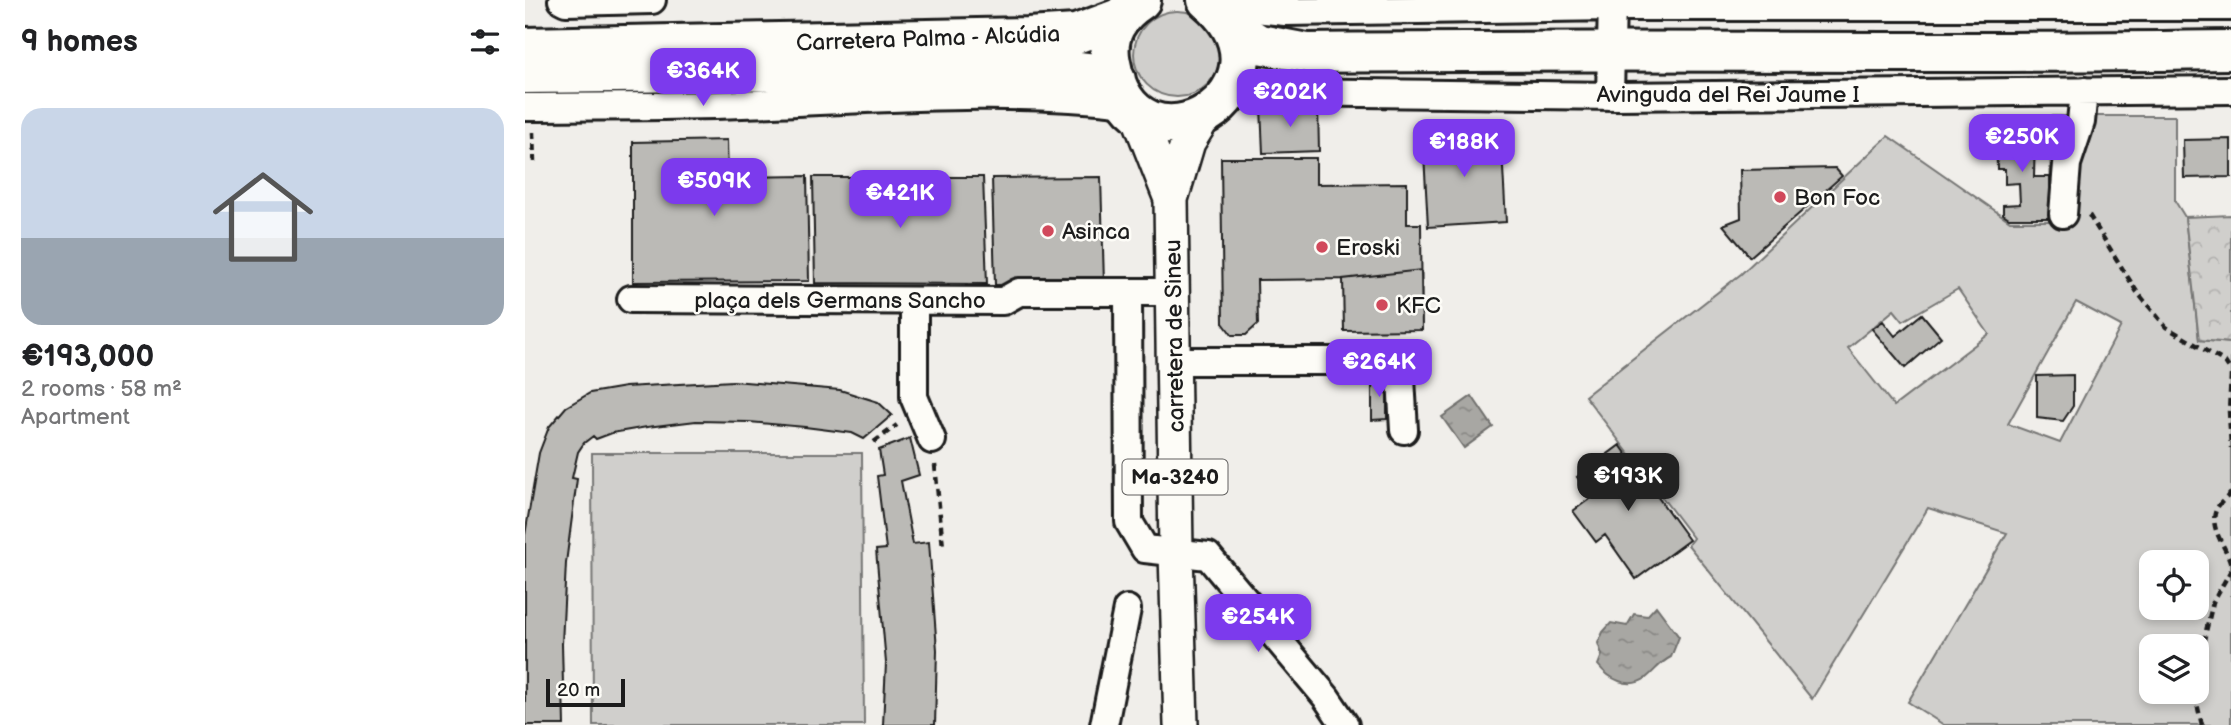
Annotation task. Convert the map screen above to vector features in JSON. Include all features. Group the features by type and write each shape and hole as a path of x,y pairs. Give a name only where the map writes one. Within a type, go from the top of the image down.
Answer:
{"highway":[{"name":"Ma-3240","path":"1125,6 1112,33 1109,48 1127,99"},
{"name":"Carretera Palma - Alcúdia","path":"525,47 1076,34 1125,6"},
{"name":"Avinguda del Rei Jaume I","path":"1220,13 1259,44 1307,53 2231,50"},
{"name":"Ma-3240","path":"1220,13 1239,48 1239,67 1221,99"},
{"name":"Avinguda del Rei Jaume I","path":"1221,99 1258,67 1307,53"},
{"name":"Carretera Palma - Alcúdia","path":"525,74 1055,68 1088,72 1167,124 1185,124 1221,99"}],"main road":[{"name":"Ma-3240","path":"1127,99 1171,199"},
{"name":"Ma-3240","path":"1171,199 1188,142 1221,99"},
{"name":"carretera de Sineu","path":"1171,199 1174,360 1192,554 1174,721"}],"street":[{"path":"562,0 653,0"},
{"path":"1610,96 1612,3"},
{"path":"1220,13 1243,8 1285,12 1435,5 1612,3 2151,4 2231,7"},
{"path":"689,72 742,104"},
{"name":"Avinguda del Rei Jaume I","path":"1221,99 1276,92 1610,96 2231,90"},
{"path":"2064,204 2067,164 2081,122 2084,91"},
{"path":"525,107 742,104 1017,94 1127,99"},
{"name":"plaça dels Germans Sancho","path":"631,299 1003,301 1019,292 1173,292"},
{"path":"1128,293 1129,522 1145,549 1192,554 1255,615 1326,697 1345,725"},
{"path":"914,301 914,397 932,440"},
{"path":"1174,360 1400,361 1405,430"},
{"path":"1104,725 1127,609"}],"path":[{"path":"2064,204 2093,219 2137,292 2166,327 2228,362 2231,373 2231,448"},
{"path":"932,440 943,547"},
{"path":"2202,725 2197,704 2203,645 2213,602 2231,568 2230,559 2219,540 2216,509 2231,493"}],"green space":[{"path":"1177,11 1201,18 1213,30 1220,54 1213,78 1201,90 1177,97 1153,90 1141,78 1134,54 1141,30 1153,18"},
{"path":"2051,116 2175,116 2175,201 2185,217 2199,340 2231,343 2231,725 1944,725 1908,702 2007,533 1928,508 1812,699 1688,545 1693,538 1585,396 1741,274 1888,136 2010,221 2050,221","holes":["1958,289 1989,334 1894,406 1848,348 1894,310 1903,321","2076,302 2121,326 2060,443 2008,424"]},
{"path":"2231,215 2231,343 2199,340 2185,217"},
{"path":"592,453 862,453 864,725 593,725"}],"water":[{"path":"1472,396 1493,427 1464,448 1442,417"},
{"path":"1656,606 1679,637 1671,657 1646,678 1633,683 1626,683 1608,675 1598,665 1602,655 1598,643 1603,632 1611,623 1627,626 1634,614 1647,616"}],"building":[{"path":"1318,105 1319,151 1263,153 1261,107"},
{"path":"1996,127 2022,127 2023,134 2035,134 2034,177 2050,177 2050,218 2009,218 2003,214 2003,205 2020,204 2019,183 2005,184 2005,169 1997,169"},
{"path":"1501,132 1506,222 1428,227 1423,136"},
{"path":"2231,139 2231,177 2184,178 2183,140"},
{"path":"727,140 728,177 807,176 809,281 633,282 633,142"},
{"name":"Eroski","path":"1221,158 1316,158 1316,184 1407,183 1407,224 1421,224 1422,330 1344,331 1343,279 1257,280 1258,324 1246,335 1232,335 1223,323"},
{"name":"Bon Foc","path":"1835,168 1842,176 1750,257 1723,225 1741,218 1740,170"},
{"path":"813,177 983,177 987,284 815,283"},
{"name":"Asinca","path":"1101,177 1104,284 995,285 992,178"},
{"name":"KFC","path":"1421,270 1422,330 1344,331 1343,279"},
{"path":"1922,314 1941,337 1905,368 1872,329 1883,321 1895,336"},
{"path":"2073,375 2073,406 2063,421 2037,418 2037,376"},
{"path":"1372,378 1387,378 1387,419 1372,420"},
{"path":"733,381 840,390 878,402 892,415 864,439 852,433 805,427 696,421 612,433 596,439 593,436 584,443 578,452 572,478 577,479 566,563 562,644 564,725 525,725 525,535 539,453 549,427 566,407 590,393 625,387"},
{"path":"910,438 919,475 901,481 913,544 929,542 937,650 935,725 883,725 886,663 876,550 886,549 877,476 883,475 879,450"},
{"path":"1620,445 1689,540 1636,579 1605,535 1596,542 1573,511 1592,497 1577,477"}],"place":[{"name":"Bon Foc","path":"1780,197"},
{"name":"Asinca","path":"1048,231"},
{"name":"Eroski","path":"1322,247"},
{"name":"KFC","path":"1382,305"}]}
